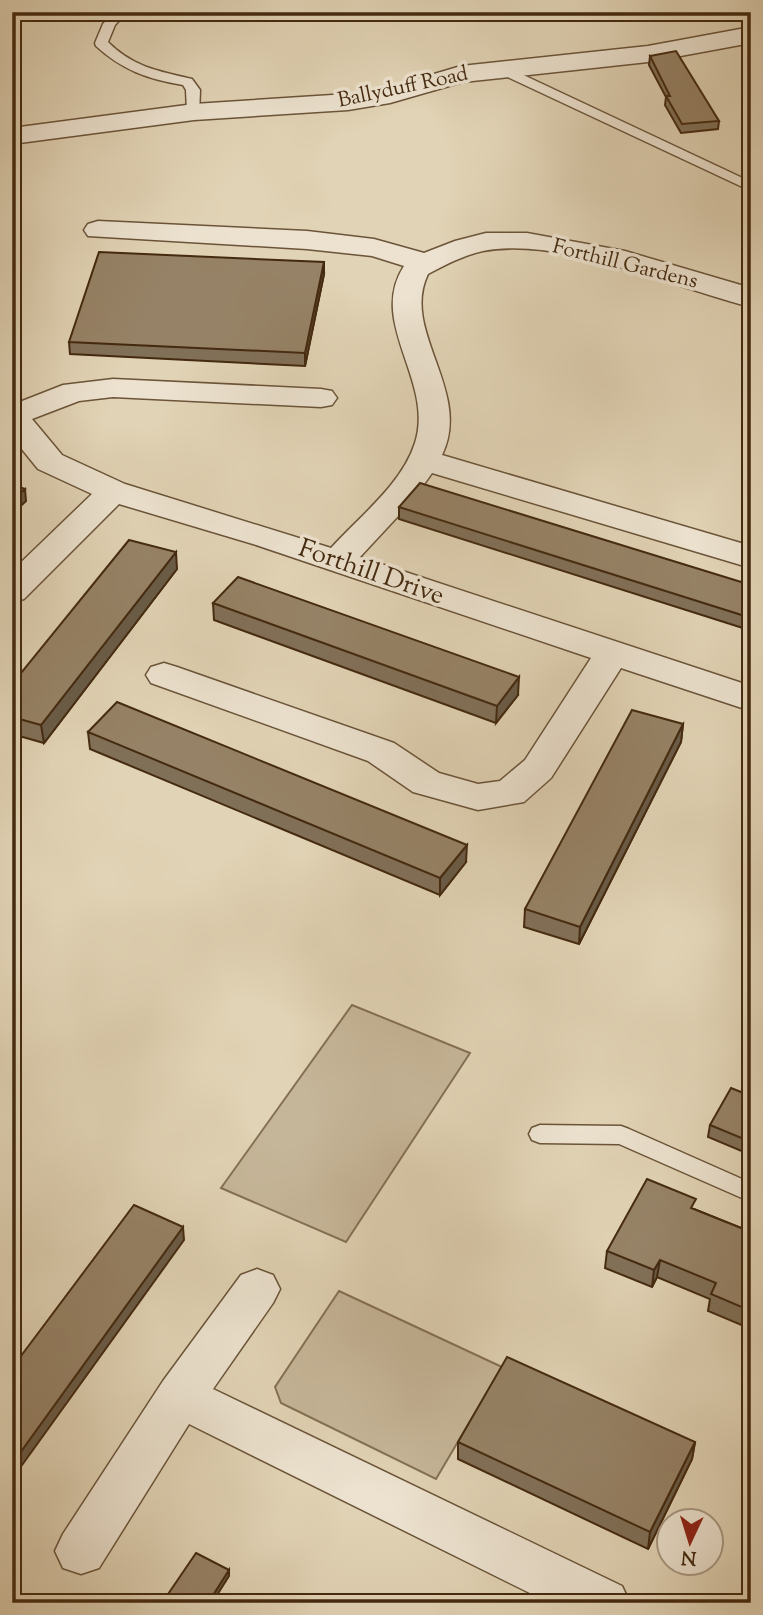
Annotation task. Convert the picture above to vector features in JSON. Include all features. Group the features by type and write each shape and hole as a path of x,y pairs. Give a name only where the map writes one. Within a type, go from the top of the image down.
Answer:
{"street":[{"name":"Ballyduff Road","path":"12,136 194,113 348,102 390,94 461,74 648,54 751,35"},
{"path":"98,230 307,240 374,248 427,263"},
{"name":"Forthill Gardens","path":"337,562 409,482 432,442 434,405 408,318 406,291 416,269 457,250 494,241 544,244 617,258 751,298"},
{"path":"12,416 74,392 113,388 321,398"},
{"name":"Forthill Drive","path":"12,416 50,462 113,491 751,699"},
{"path":"424,460 751,557"},
{"path":"12,591 113,491"},
{"path":"164,675 381,751 426,783 478,797 510,793 538,769 613,653"},
{"path":"81,1550 180,1396 257,1289"},
{"path":"180,1396 604,1603"}],"lane":[{"path":"121,12 108,24 101,43 120,62 147,75 187,82 193,90 194,113"},
{"path":"502,69 751,187"},
{"path":"540,1134 621,1135 751,1193"}],"shaded area":[{"path":"352,1005 470,1053 346,1242 221,1188"},
{"path":"339,1291 502,1367 436,1479 281,1403 275,1387"}],"building":[{"path":"676,51 719,121 682,124 666,96 670,96 650,56"},
{"path":"99,252 324,262 305,353 69,342"},
{"path":"420,483 751,585 751,612 748,617 399,507"},
{"path":"12,484 25,489 12,500"},
{"path":"129,540 176,552 41,725 12,717 12,684"},
{"path":"238,577 519,677 497,706 213,603"},
{"path":"117,702 467,845 440,878 88,732"},
{"path":"632,710 683,724 580,927 525,909"},
{"path":"731,1088 751,1096 751,1142 710,1125"},
{"path":"647,1179 696,1199 691,1208 751,1232 751,1311 711,1294 716,1283 660,1260 654,1270 607,1251"},
{"path":"134,1205 183,1227 12,1464 12,1368"},
{"path":"507,1357 695,1442 663,1506 654,1506 654,1524 650,1532 458,1442"},
{"path":"196,1553 229,1570 208,1603 162,1603"}]}
